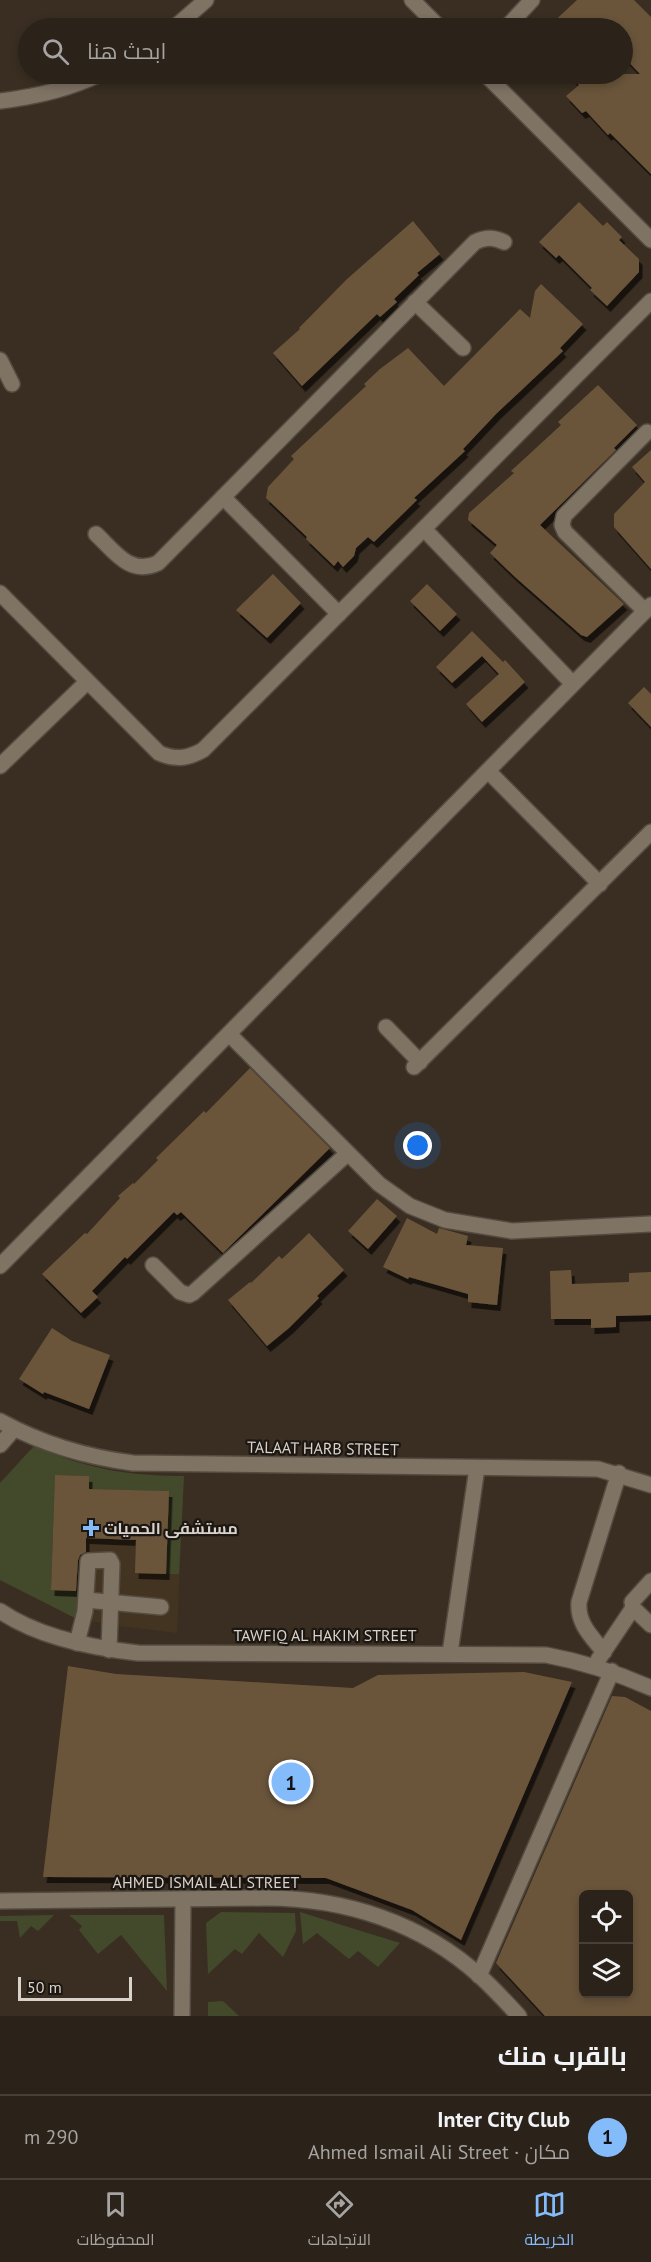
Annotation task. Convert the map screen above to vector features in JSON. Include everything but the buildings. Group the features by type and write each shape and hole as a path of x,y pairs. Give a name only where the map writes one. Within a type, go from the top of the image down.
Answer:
{"street":[{"path":"185,18 206,0"},
{"path":"412,0 430,18"},
{"path":"515,18 532,0"},
{"path":"0,100 28,98 75,84"},
{"path":"495,84 651,240"},
{"path":"96,534 128,564 138,568 149,568 158,563 475,242 484,238 495,238 504,242"},
{"path":"415,302 463,348"},
{"path":"0,593 159,753 170,758 192,756 202,750 651,302"},
{"path":"0,360 12,384"},
{"path":"0,1266 648,608 565,532 562,525 564,516 647,432"},
{"path":"223,497 339,614"},
{"path":"424,529 573,684"},
{"path":"0,766 87,682"},
{"path":"488,771 600,884"},
{"path":"386,1027 417,1064 651,832"},
{"path":"229,1034 347,1154 386,1190 410,1206 446,1220 512,1231 651,1224"},
{"path":"153,1265 180,1292 189,1295 193,1293 347,1154"},
{"name":"TALAAT HARB STREET","path":"0,1421 45,1442 84,1455 134,1463 598,1469 619,1473 651,1485"},
{"path":"0,1445 14,1429"},
{"path":"450,1653 477,1468"},
{"path":"604,1652 587,1632 578,1615 579,1602 619,1473"},
{"path":"78,1643 84,1620 88,1561 110,1560 112,1564 112,1602 109,1650"},
{"path":"595,1666 633,1608 633,1599 651,1581"},
{"path":"86,1600 161,1607"},
{"path":"633,1608 651,1625"},
{"name":"TAWFIQ AL HAKIM STREET","path":"0,1611 46,1633 109,1650 138,1653 546,1655 612,1671 651,1688"},
{"path":"479,1976 612,1671"},
{"name":"AHMED ISMAIL ALI STREET","path":"0,1901 288,1898 332,1903 379,1916 422,1935 479,1976 519,2016"},
{"path":"182,2016 183,1899"}],"shaded area":[{"name":"مستشفى الحميات","path":"35,1445 58,1457 113,1471 154,1476 184,1476 177,1633 75,1618 0,1580 0,1483"}],"green space":[{"path":"35,1445 70,1460 107,1470 145,1475 184,1476 179,1574 166,1574 168,1491 89,1489 89,1476 55,1475 51,1590 84,1591 84,1604 75,1618 0,1580 0,1483"},
{"path":"221,1912 295,1913 296,1931 283,1957 259,1933 242,1954 235,1949 208,1974 206,1923"},
{"path":"300,1912 400,1943 378,1967 358,1951 349,1959 317,1933 303,1944"},
{"path":"54,1915 38,1931 31,1926 20,1938 17,1921 0,1921 0,1916"},
{"path":"69,1915 164,1915 167,1991 121,1935 98,1954 79,1930 82,1926"},
{"path":"223,2001 239,2016 208,2016 208,2002"}],"place":[{"name":"مستشفى الحميات","path":"91,1528"},
{"name":"Inter City Club","path":"291,1782"}]}
